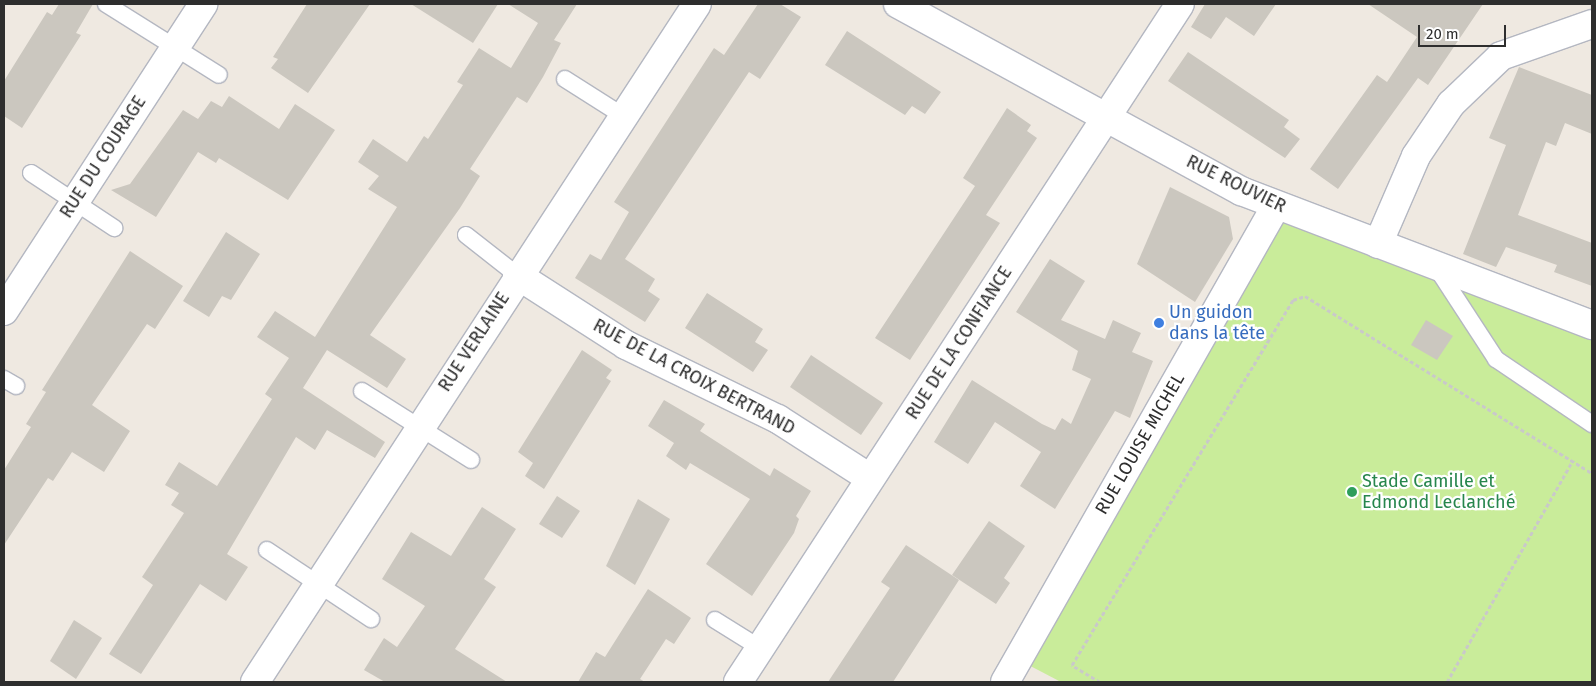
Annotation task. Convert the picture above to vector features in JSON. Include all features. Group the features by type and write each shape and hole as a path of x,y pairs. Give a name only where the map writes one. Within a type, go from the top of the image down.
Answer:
{"street":[{"name":"RUE DU COURAGE","path":"4,311 203,4"},
{"name":"RUE VERLAINE","path":"255,682 518,275 697,4"},
{"name":"RUE ROUVIER","path":"898,4 1106,117 1276,206 1592,325"},
{"name":"RUE DE LA CONFIANCE","path":"738,682 1180,4"},
{"path":"1378,244 1416,156 1451,104 1501,56 1592,24"},
{"name":"RUE LOUISE MICHEL","path":"1005,682 1276,206"},
{"name":"RUE DE LA CROIX BERTRAND","path":"518,275 626,345 778,419 870,478"}],"lane":[{"path":"106,4 219,75"},
{"path":"565,79 623,116"},
{"path":"31,173 114,228"},
{"path":"466,235 518,275"},
{"path":"1436,267 1496,359 1592,424"},
{"path":"362,391 471,460"},
{"path":"267,550 317,586 371,619"},
{"path":"715,620 760,648"}],"path":[{"path":"1100,682 1072,665 1293,300 1305,296 1592,473"},
{"path":"1447,682 1572,462"}],"green space":[{"name":"Stade Camille et Edmond Leclanché","path":"1276,206 1592,325 1592,682 1061,682 1017,659"}],"building":[{"path":"59,4 93,4 76,33 81,35 22,128 4,116 4,81 47,12 52,15"},
{"path":"307,4 370,4 308,93 271,68 278,59 273,57"},
{"path":"411,4 498,4 473,43"},
{"path":"508,4 577,4 554,40 561,43 527,103 517,97 470,169 480,176 460,208 370,335 406,359 387,388 327,350 303,388 385,442 375,458 327,430 315,450 296,437 227,554 248,567 226,601 200,584 141,674 109,654 153,585 142,577 184,513 171,505 179,493 165,485 179,462 217,486 272,399 265,394 289,358 257,337 275,311 315,337 397,207 368,189 379,176 358,162 373,139 407,162 424,136 428,139 463,85 457,82 479,48 511,68 538,23"},
{"path":"758,4 780,4 801,17 760,79 749,72 625,259 655,279 648,291 660,299 645,322 575,278 590,254 601,260 629,212 614,202 714,48 724,55"},
{"path":"1205,4 1276,4 1254,36 1226,17 1211,39 1191,27"},
{"path":"1368,4 1483,4 1428,85 1418,78 1338,189 1310,169 1377,75 1387,82 1417,37"},
{"path":"847,31 941,92 925,114 912,106 905,115 825,65"},
{"path":"1188,52 1289,120 1284,127 1300,139 1285,158 1168,81"},
{"path":"1519,67 1592,95 1592,134 1565,123 1556,146 1546,142 1518,215 1592,243 1592,286 1554,272 1557,265 1506,247 1496,267 1463,254 1506,145 1489,138"},
{"path":"229,96 279,129 295,104 335,130 288,200 219,158 216,163 198,152 156,217 111,190 130,184 183,110 198,119 211,101 222,107"},
{"path":"1007,108 1031,125 1027,131 1037,138 986,215 1000,223 910,360 875,338 975,186 963,178"},
{"path":"1170,187 1229,217 1233,239 1195,302 1137,264"},
{"path":"226,232 260,254 231,300 222,296 209,317 183,301"},
{"path":"130,251 183,286 155,329 147,324 92,405 130,431 104,472 72,452 53,481 48,478 4,545 4,470 31,427 26,424 46,392 42,390"},
{"path":"1050,259 1085,281 1061,320 1105,339 1113,320 1141,333 1132,352 1153,361 1130,418 1115,411 1055,509 1020,486 1041,452 995,422 968,464 934,442 972,380 1042,424 1055,430 1062,418 1071,424 1091,379 1072,370 1078,351 1016,312"},
{"path":"707,293 763,329 755,342 768,350 753,372 685,328"},
{"path":"1426,320 1453,336 1437,360 1411,345"},
{"path":"582,350 612,370 606,378 611,381 544,489 525,476 533,463 518,452"},
{"path":"811,355 883,403 861,435 790,387"},
{"path":"664,400 705,424 700,431 770,476 774,468 811,491 796,516 799,519 794,533 752,596 706,564 750,499 690,463 686,470 666,456 674,443 648,426"},
{"path":"557,496 580,511 562,538 539,524"},
{"path":"638,499 670,519 635,585 606,566"},
{"path":"482,507 516,529 484,579 496,587 455,649 507,682 385,682 364,670 384,638 397,647 425,606 382,579 411,532 451,556"},
{"path":"989,521 1025,546 1004,578 1010,583 996,604 952,575"},
{"path":"906,545 959,580 893,682 828,682 890,588 881,582"},
{"path":"648,589 691,618 674,644 666,639 640,679 645,682 578,682 596,652 605,657"},
{"path":"74,620 102,638 76,679 50,661"}],"place":[{"name":"Un guidon dans la tête","path":"1159,323"},
{"name":"Stade Camille et Edmond Leclanché","path":"1352,492"}]}
